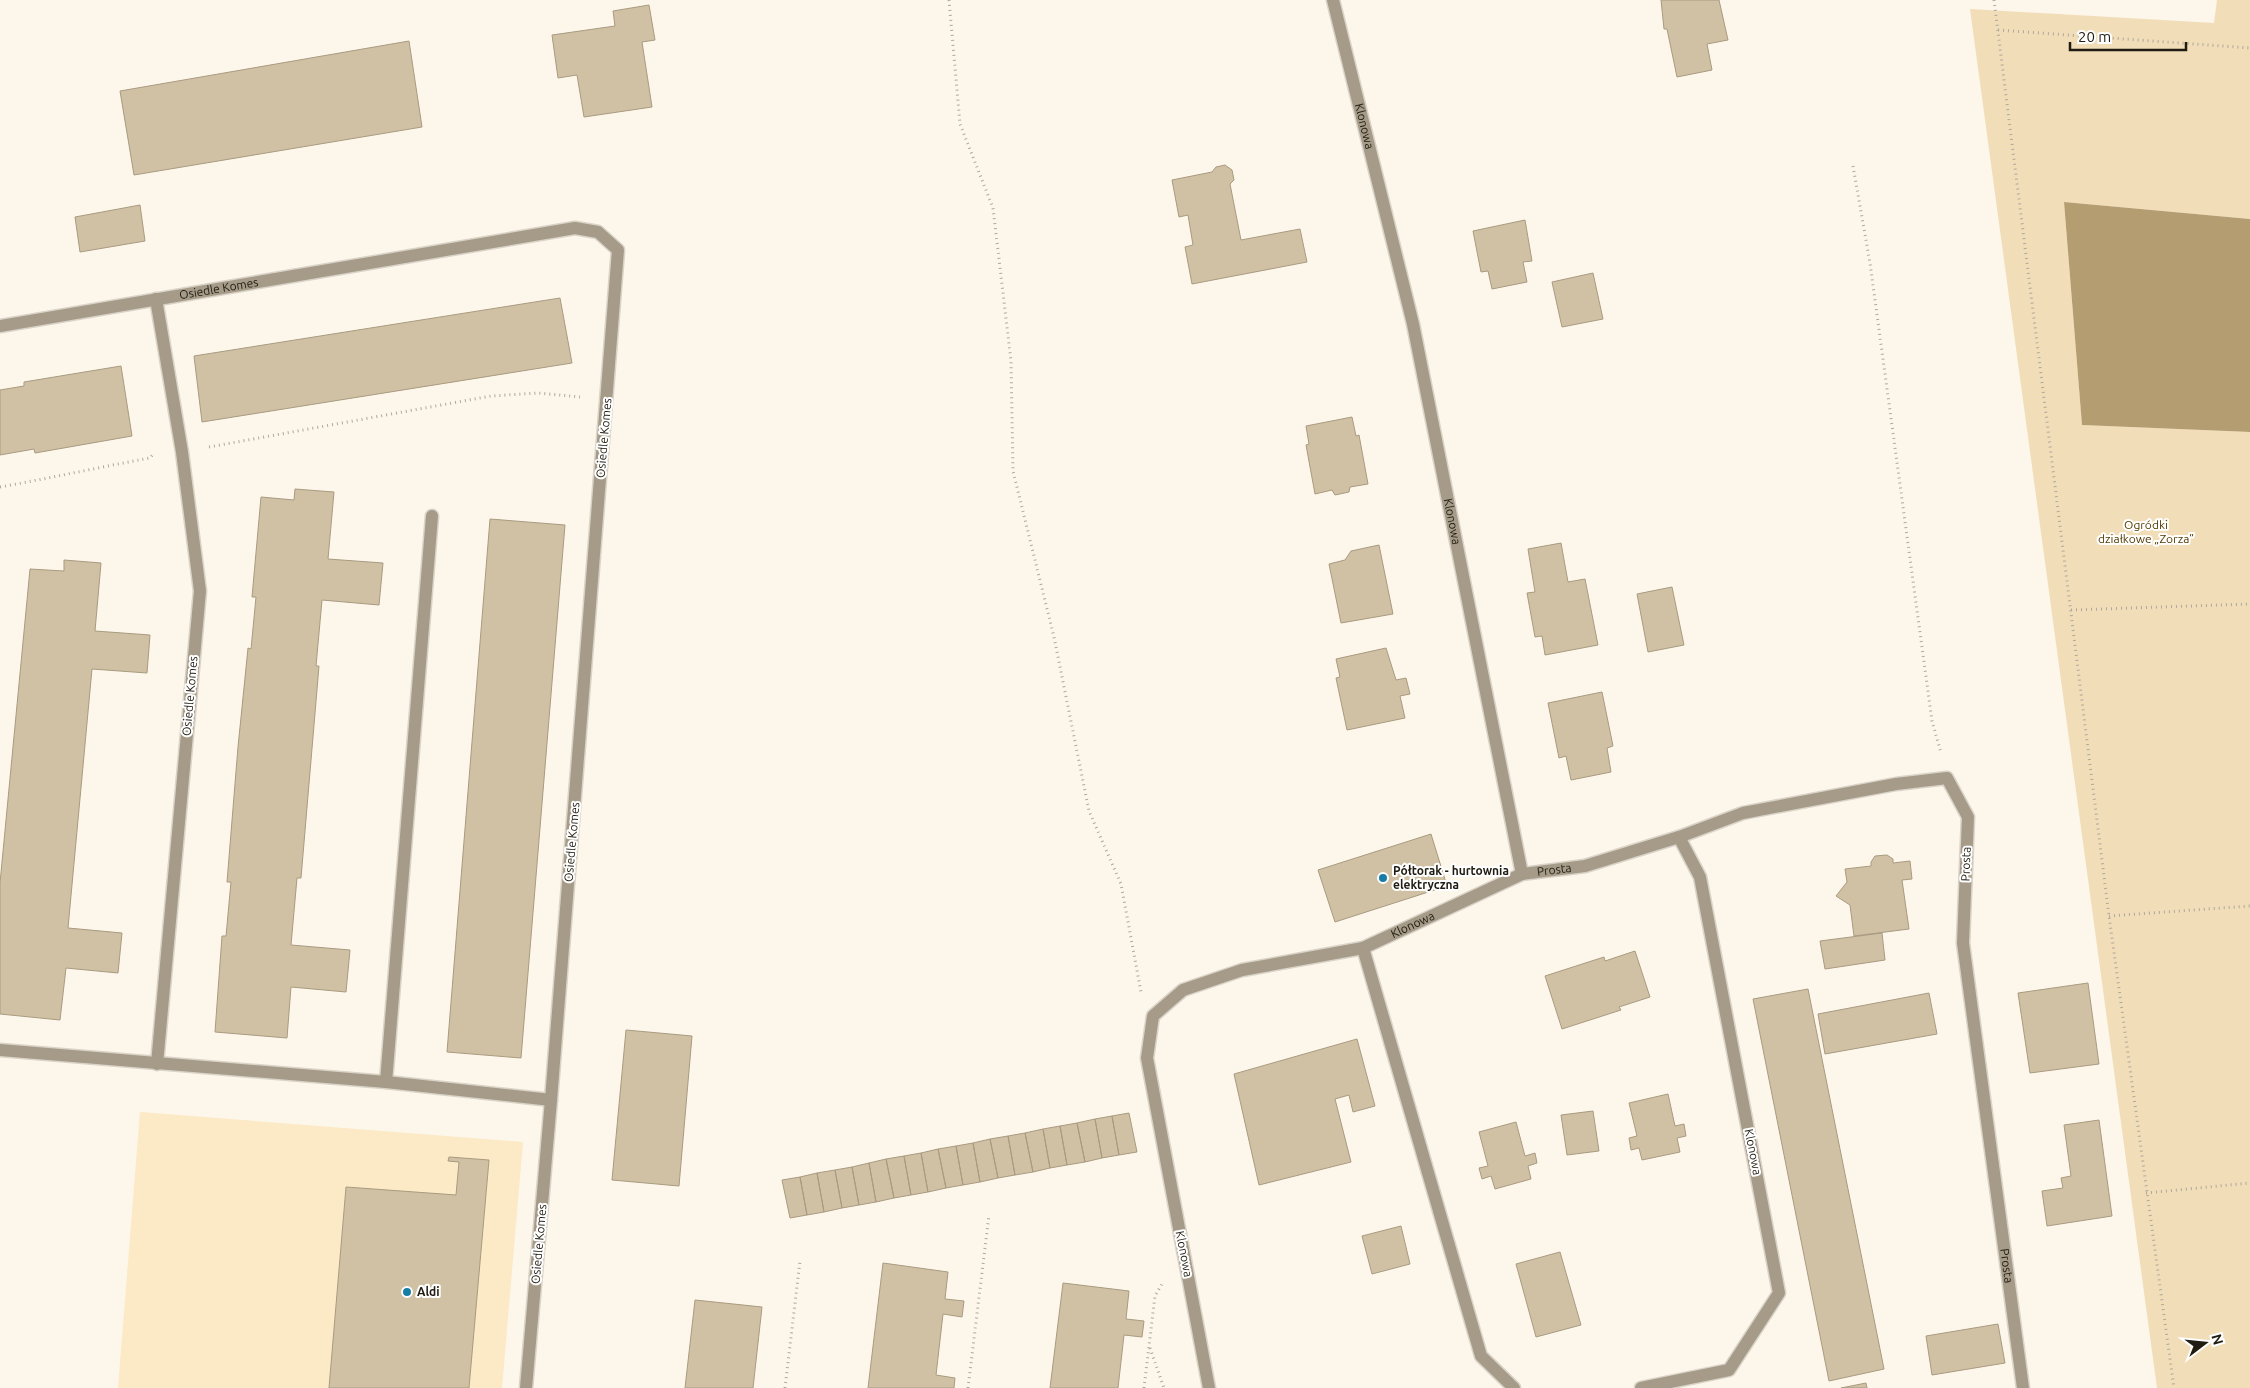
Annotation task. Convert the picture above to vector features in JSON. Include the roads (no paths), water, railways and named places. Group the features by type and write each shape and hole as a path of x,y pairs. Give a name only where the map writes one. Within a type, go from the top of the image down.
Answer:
{"street":[{"name":"Klonowa","path":"1209,1388 1147,1058 1153,1016 1183,990 1242,970 1362,948 1522,874 1413,324 1333,0"},
{"name":"Osiedle Komes","path":"0,326 575,228 598,232 618,250 551,1100 526,1388"},
{"name":"Osiedle Komes","path":"156,299 182,452 200,591 157,1064"},
{"path":"386,1082 432,516"},
{"name":"Prosta","path":"1522,874 1586,866 1679,838 1743,813 1896,784 1947,778 1968,817 1963,943 2023,1388"},
{"name":"Klonowa","path":"1641,1388 1729,1370 1780,1293 1700,877 1679,838"},
{"path":"1362,948 1481,1356 1514,1388"},
{"path":"0,1050 386,1082 551,1100"}],"place":[{"name":"Półtorak - hurtownia elektryczna","path":"1383,878"},
{"name":"Aldi","path":"407,1292"}],"park label":[{"name":"Ogródki działkowe „Zorza”","path":"2146,532"}]}
